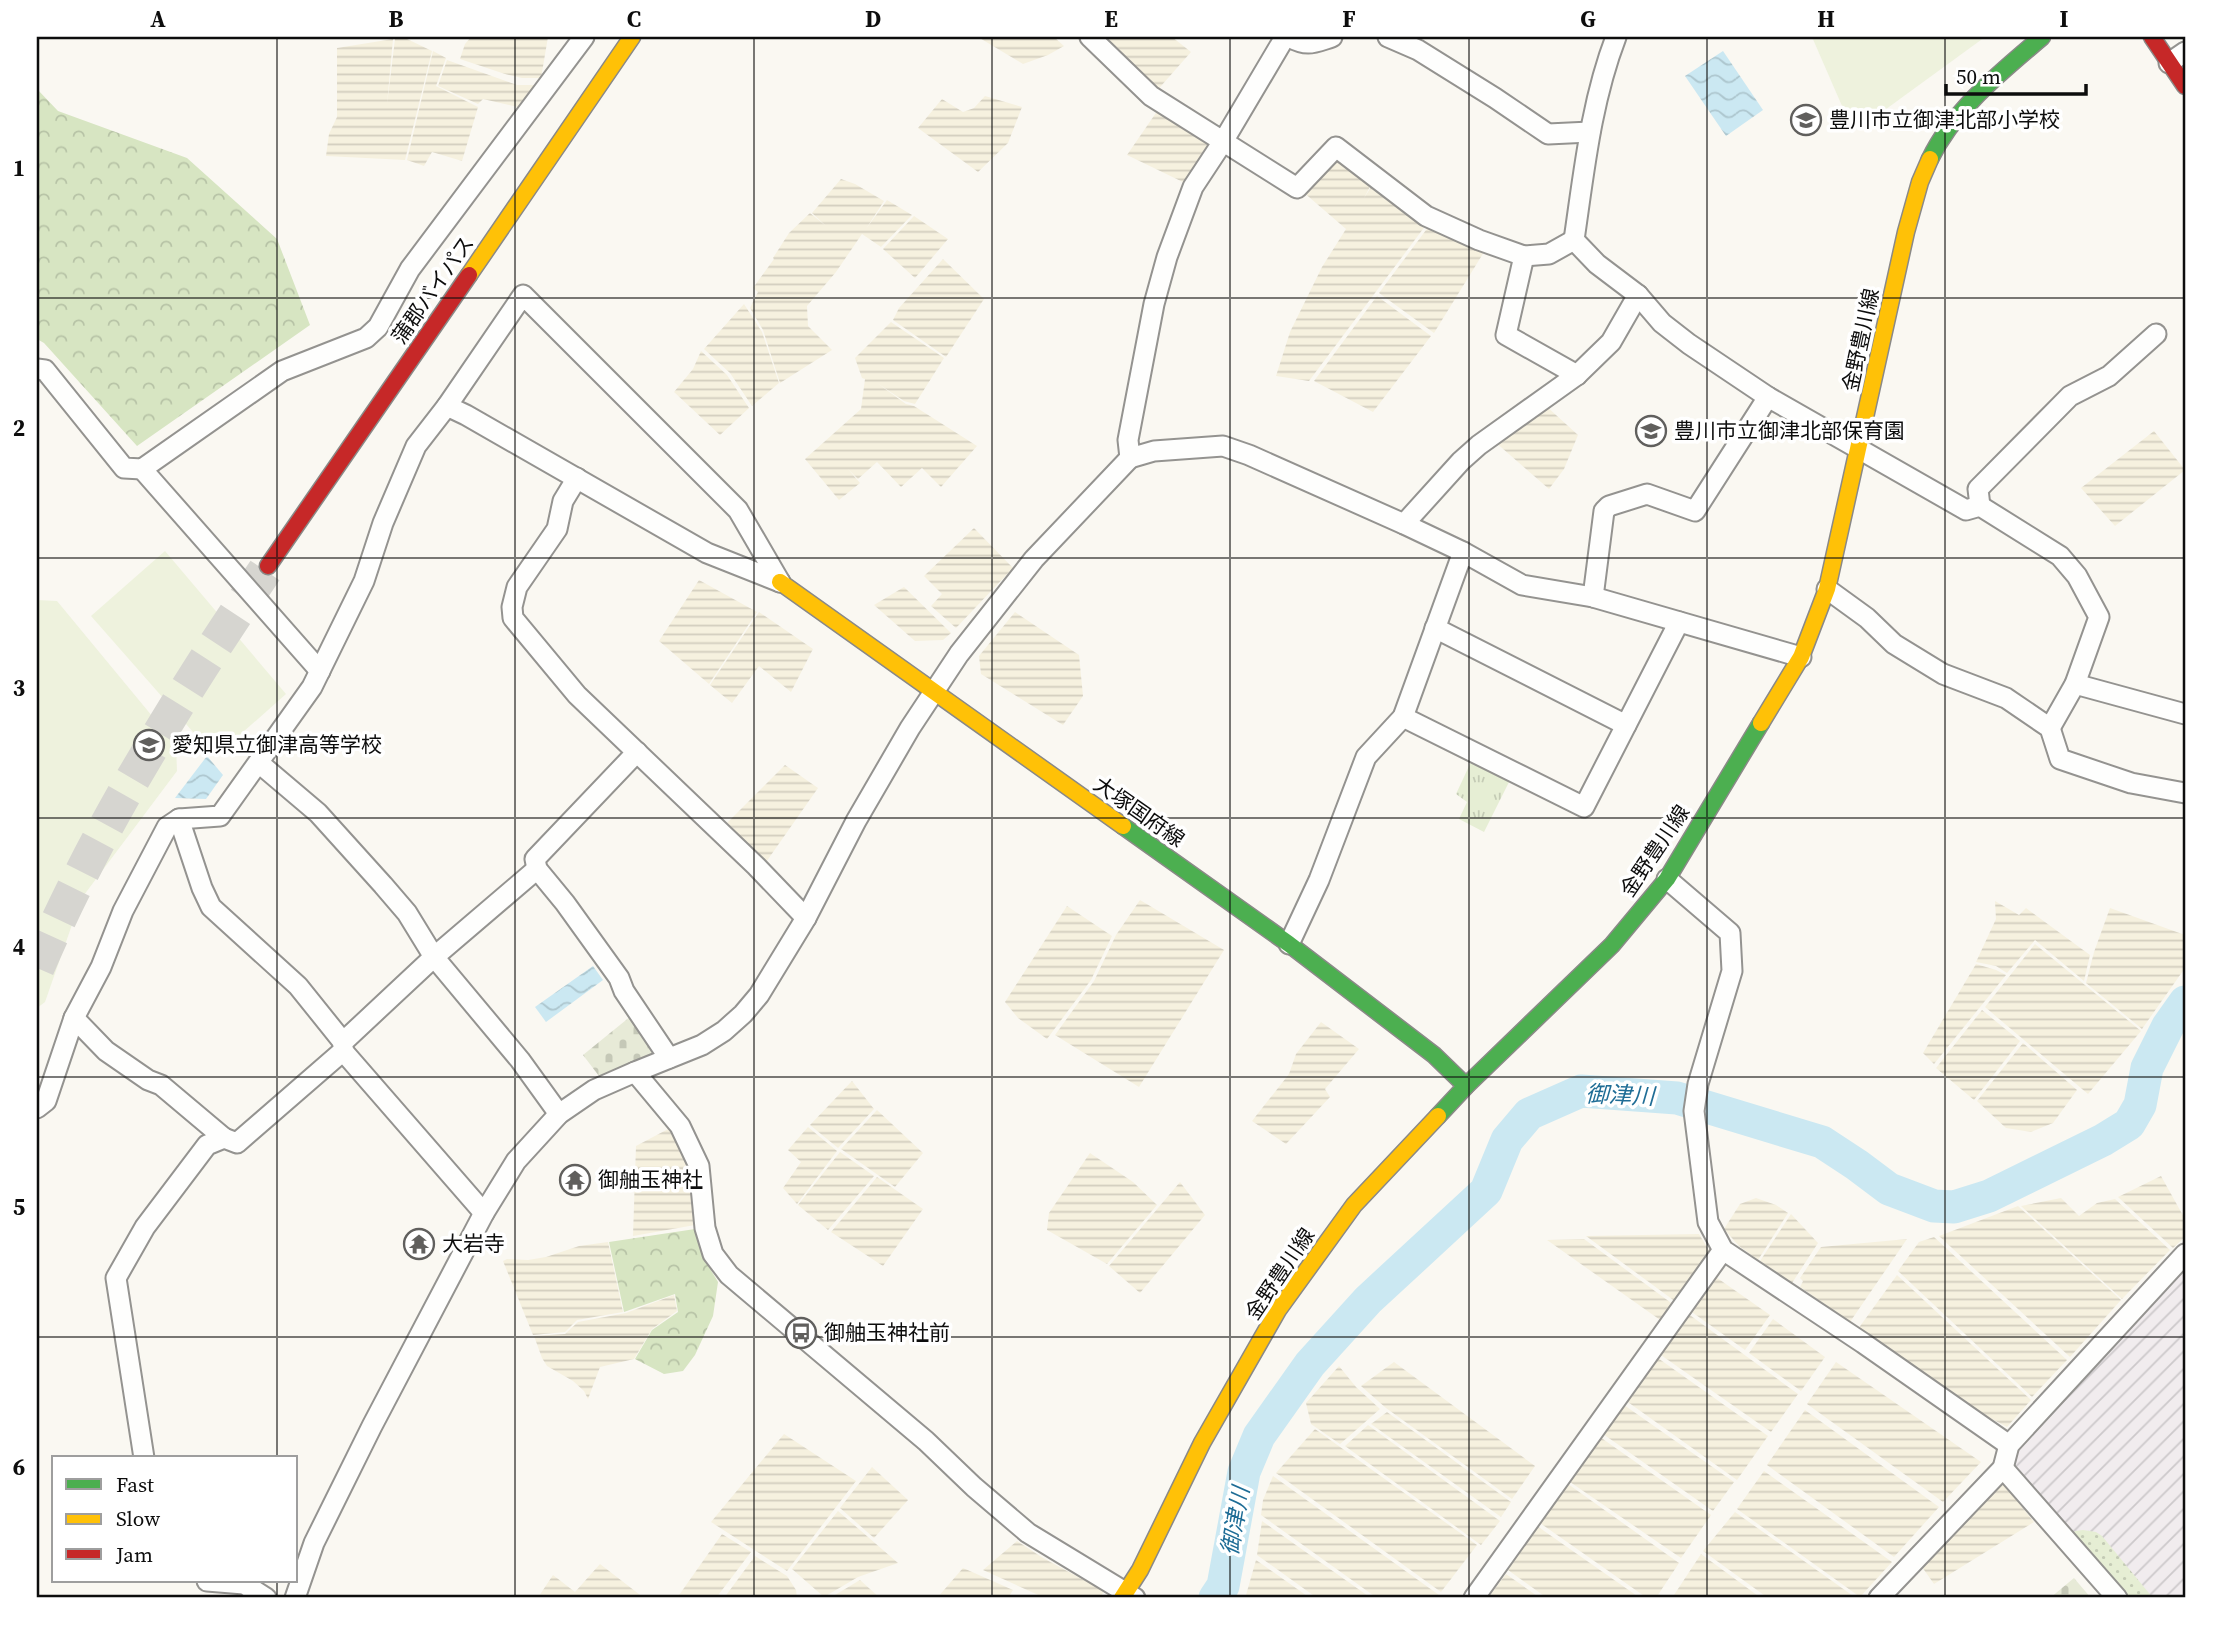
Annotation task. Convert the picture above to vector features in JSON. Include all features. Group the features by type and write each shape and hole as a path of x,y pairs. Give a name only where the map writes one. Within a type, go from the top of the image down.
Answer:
{"main road":[{"name":"蒲郡バイパス","path":"617,37 262,564 632,37"},
{"name":"金野豊川線","path":"1128,1596 1202,1443 1278,1310 1354,1205 1466,1086 1612,945 1667,879 1801,657 1827,589 1906,232 1923,174 1951,124 1969,103 2042,37"},
{"path":"2152,37 2177,58 2185,86"},
{"name":"大塚国府線","path":"780,582 1289,944 1434,1055 1466,1086"}],"street":[{"path":"37,369 45,370 124,468 142,469 282,371 366,338 378,327 410,269 584,37"},
{"path":"1090,37 1151,96 1297,188 1336,148 1426,216 1524,256 1549,254 1574,240"},
{"path":"1130,458 1128,440 1154,303 1192,187 1287,37 1310,44 1332,37"},
{"path":"1388,37 1418,50 1548,134 1590,132"},
{"path":"1574,240 1590,132 1604,67 1616,37"},
{"path":"1574,240 1597,264 1638,296 1662,323 1768,397 1966,510 1980,506 2060,556 2077,576 2099,617 2075,684 2050,728"},
{"path":"1524,256 1506,335 1577,376"},
{"path":"37,1108 46,1101 74,1018 101,967 123,911 167,827 179,819 220,816 312,687 364,581 383,523 416,446 447,406 523,295 738,510 780,582"},
{"path":"1404,524 1479,445 1577,376 1611,342 1638,296"},
{"path":"1980,506 1978,489 2070,396 2109,376 2156,334"},
{"path":"1593,597 1604,511 1609,506 1647,494 1695,511 1768,397"},
{"path":"447,406 707,553 780,582"},
{"path":"295,1598 314,1543 349,1472 484,1213 516,1161 559,1114 594,1090 702,1045 724,1031 743,1014 759,995 806,918 856,821 910,728 959,654 1034,559 1130,458 1154,451 1223,446 1404,524 1463,552 1522,585 1593,597 1801,657"},
{"path":"142,469 320,671"},
{"path":"577,478 563,501 556,529 517,587 512,607 513,618 577,695 756,866 806,918"},
{"path":"1289,944 1319,880 1366,757 1403,718 1463,552"},
{"path":"1827,589 1867,618 1894,644 1943,674 2006,698 2050,728 2060,758 2131,783 2185,793"},
{"path":"1403,718 1584,807 1679,622"},
{"path":"1435,628 1626,725"},
{"path":"2075,684 2185,714"},
{"path":"637,752 535,859 537,869 619,978 624,991 669,1058"},
{"path":"259,763 318,813 407,913 434,957 520,1060 559,1114"},
{"path":"179,819 211,907 298,986 343,1046 484,1213"},
{"path":"74,1018 106,1051 161,1086 224,1138 237,1143 343,1046 434,957 537,869"},
{"path":"1667,879 1730,933 1732,971 1698,1084 1694,1111 1708,1222 1723,1250 2009,1445"},
{"path":"635,1072 680,1126 699,1166 705,1228 713,1254 729,1275 926,1440 974,1487 1028,1533 1128,1596"},
{"path":"144,1456 116,1278 145,1227 207,1145 224,1138"},
{"path":"1474,1598 1723,1250"},
{"path":"1879,1598 2003,1468 2009,1445 2185,1254"},
{"path":"2003,1468 2116,1598"},
{"path":"219,1582 244,1584 266,1598"}],"shaded area":[{"path":"471,37 548,37 541,78 522,78 460,59 465,44"},
{"path":"978,37 1054,37 1064,46 1023,64"},
{"path":"1096,37 1172,37 1191,52 1154,94"},
{"path":"405,38 432,51 405,160 326,156 329,134 337,117 337,48 393,39 387,104 395,39"},
{"path":"433,51 446,58 436,86 478,107 462,161 432,152 424,166 407,160"},
{"path":"447,60 517,85 536,85 526,109 483,99 478,104 438,86"},
{"path":"985,96 1022,107 1008,143 978,172 918,128 942,99 963,112 974,108"},
{"path":"1160,107 1215,142 1189,185 1127,155"},
{"path":"1335,154 1372,183 1364,198 1373,184 1426,225 1309,381 1276,376 1290,332 1322,267 1346,229 1302,191"},
{"path":"841,179 884,201 866,229 887,200 912,215 881,247 862,234 836,272 807,306 808,326 832,350 780,383 763,330 750,308 758,292 753,288 789,233 810,213 826,226 812,213"},
{"path":"914,216 948,239 915,278 883,249"},
{"path":"1429,226 1484,252 1434,333 1379,293"},
{"path":"943,259 984,299 946,357 893,320 899,308"},
{"path":"1377,296 1431,336 1373,412 1314,381"},
{"path":"744,304 762,332 779,383 752,406 730,373 704,349"},
{"path":"891,322 944,358 915,404 904,401 877,383 906,404 914,406 977,446 941,487 922,468 901,487 877,462 858,479 848,469 860,483 839,500 805,459 861,409 865,379 862,378 855,358"},
{"path":"701,351 727,375 749,408 720,435 674,392 693,369"},
{"path":"1545,405 1578,435 1564,469 1549,489 1494,441"},
{"path":"2154,431 2185,470 2115,526 2081,488"},
{"path":"974,528 1013,568 956,628 931,606 942,594 924,576"},
{"path":"699,580 757,612 709,684 659,641"},
{"path":"904,587 951,633 943,640 915,641 874,605"},
{"path":"759,612 813,649 791,692 759,666 732,703 710,685"},
{"path":"1015,612 1079,655 1083,696 1063,725 981,674 979,656"},
{"path":"785,765 818,788 764,865 724,826"},
{"path":"1140,900 1224,950 1139,1087 1055,1035 1094,981 1116,935"},
{"path":"1995,901 2019,915 2026,908 2090,955 2084,981 2035,940 2007,973 1996,966 1976,962 1996,919"},
{"path":"1067,906 1112,936 1091,980 1047,1039 1018,1018 1005,1002"},
{"path":"2110,908 2185,935 2185,968 2142,1029 2086,983"},
{"path":"2035,944 2141,1031 2088,1094 1985,1007"},
{"path":"1976,964 2006,975 1934,1064 1923,1053"},
{"path":"1982,1010 2020,1041 1974,1100 1936,1068"},
{"path":"1321,1022 1359,1049 1325,1089 1330,1097 1286,1144 1252,1121 1289,1074 1296,1054"},
{"path":"2023,1043 2077,1090 2053,1123 2031,1132 2006,1128 1977,1101"},
{"path":"852,1081 874,1109 838,1148 810,1125"},
{"path":"877,1110 923,1153 895,1187 841,1149"},
{"path":"808,1127 837,1151 797,1204 783,1188 801,1162 788,1150"},
{"path":"670,1128 683,1150 691,1177 695,1225 633,1236 636,1146"},
{"path":"840,1152 874,1176 828,1230 798,1205"},
{"path":"1090,1153 1133,1182 1157,1205 1107,1264 1047,1230 1049,1213"},
{"path":"2161,1176 2185,1219 2185,1237 2173,1248 2118,1197"},
{"path":"877,1177 923,1209 883,1266 831,1232"},
{"path":"1180,1182 1205,1215 1140,1293 1109,1266"},
{"path":"1756,1198 1776,1205 1788,1213 1758,1260 1739,1246 1724,1229 1740,1204"},
{"path":"2061,1198 2079,1216 2097,1203 2115,1199 2170,1250 2122,1299 2021,1206"},
{"path":"2018,1206 2121,1300 2070,1357 1939,1236"},
{"path":"1791,1214 1818,1243 1792,1283 1760,1261"},
{"path":"1699,1234 1711,1254 1676,1302 1586,1236"},
{"path":"1934,1237 2067,1360 2032,1397 1898,1271 1919,1242"},
{"path":"1584,1239 1674,1305 1663,1322 1547,1240"},
{"path":"1907,1239 1850,1322 1800,1287 1803,1281 1800,1278 1821,1247"},
{"path":"608,1242 623,1312 577,1320 565,1332 533,1335 503,1261 546,1257 579,1246"},
{"path":"2185,1270 2185,1598 2126,1598 2016,1466 2016,1454 2029,1435"},
{"path":"1713,1275 1770,1315 1745,1350 1689,1310"},
{"path":"1897,1275 2031,1400 2007,1427 1975,1410 1858,1329"},
{"path":"674,1295 677,1311 652,1329 634,1359 600,1367 588,1399 573,1381 547,1366 542,1358 534,1336 565,1334 578,1322 626,1313"},
{"path":"1687,1313 1798,1394 1771,1432 1658,1353"},
{"path":"1773,1319 1825,1357 1801,1391 1749,1353"},
{"path":"1655,1356 1768,1436 1737,1480 1625,1400"},
{"path":"1394,1362 1535,1466 1512,1499 1386,1408 1361,1386"},
{"path":"1836,1362 1981,1462 1943,1502 1807,1404"},
{"path":"1339,1366 1356,1387 1380,1409 1340,1444 1311,1424 1306,1403"},
{"path":"1624,1405 1734,1482 1713,1511 1603,1434"},
{"path":"1805,1410 1939,1507 1894,1557 1767,1465"},
{"path":"1387,1412 1511,1502 1501,1517 1371,1424"},
{"path":"1368,1425 1500,1521 1481,1545 1345,1446"},
{"path":"1315,1429 1477,1545 1441,1592 1276,1473"},
{"path":"784,1434 856,1481 787,1571 711,1522"},
{"path":"1600,1437 1711,1515 1681,1558 1570,1482"},
{"path":"872,1467 908,1500 874,1538 840,1508"},
{"path":"1764,1471 1892,1562 1860,1597 1737,1509"},
{"path":"1273,1476 1439,1595 1437,1598 1377,1598 1261,1515 1263,1500"},
{"path":"2002,1482 2034,1522 1934,1584 1922,1567 1931,1558 1929,1551"},
{"path":"1568,1484 1679,1563 1656,1598 1647,1598 1540,1523"},
{"path":"838,1511 898,1563 858,1577 824,1597 792,1569"},
{"path":"1735,1512 1856,1598 1768,1598 1703,1551"},
{"path":"1262,1521 1371,1598 1317,1598 1257,1555"},
{"path":"1537,1526 1640,1598 1547,1598 1508,1570"},
{"path":"722,1534 751,1552 716,1598 677,1598"},
{"path":"1017,1541 1104,1591 1100,1598 1045,1598 983,1570"},
{"path":"1701,1554 1761,1598 1672,1598"},
{"path":"755,1556 787,1576 796,1590 797,1598 724,1598"},
{"path":"1256,1560 1310,1598 1251,1598 1246,1595"},
{"path":"600,1564 644,1598 539,1596 553,1575 575,1592"},
{"path":"963,1568 1013,1590 1008,1598 937,1598"},
{"path":"1506,1574 1540,1598 1488,1598"},
{"path":"860,1580 880,1598 830,1598"}],"green space":[{"path":"1812,37 1985,37 1871,120 1849,122"},
{"path":"37,89 58,111 187,158 277,239 310,325 137,446 44,343 37,339"},
{"path":"165,551 286,694 215,757 91,616"},
{"path":"37,600 57,601 176,745 177,771 81,899 45,1002 37,1008"},
{"path":"1471,762 1510,780 1484,832 1459,819 1467,802 1456,794"},
{"path":"631,1016 654,1048 651,1056 602,1080 583,1055"},
{"path":"695,1229 706,1262 718,1282 713,1316 695,1355 683,1371 664,1374 635,1359 652,1330 678,1312 675,1294 624,1312 609,1242"},
{"path":"2083,1530 2102,1536 2153,1598 2128,1598 2073,1534"},
{"path":"2074,1578 2091,1598 2050,1598"}],"water":[{"path":"1723,51 1763,110 1726,136 1685,76"},
{"path":"207,756 223,775 206,799 175,798"},
{"path":"593,966 603,980 546,1022 535,1007"}],"waterway":[{"name":"御津川","path":"1215,1598 1223,1586 1244,1472 1259,1436 1310,1364 1368,1300 1486,1191 1507,1140 1529,1114 1581,1091 1677,1098 1822,1142 1889,1189 1934,1206 1954,1207 1989,1196 2103,1140 2129,1124 2140,1105 2147,1068 2168,1026 2185,1002"}],"tunnel":[{"path":"37,968 114,812 173,712 268,566"}],"traffic: fast":[{"path":"1930,159 1965,108 2042,37"},
{"path":"1438,1116 1612,945 1667,879 1761,723"},
{"path":"1123,826 1289,944 1434,1055 1466,1086"}],"traffic: slow":[{"path":"469,275 632,37"},
{"path":"1761,723 1801,657 1827,589 1906,232 1920,182 1930,159"},
{"path":"780,582 1123,826"},
{"path":"1122,1598 1140,1570 1202,1443 1278,1310 1354,1205 1438,1116"}],"traffic: jam":[{"path":"2152,37 2185,86"},
{"path":"268,566 469,275"}],"place":[{"name":"豊川市立御津北部小学校","path":"1806,120"},
{"name":"豊川市立御津北部保育園","path":"1651,431"},
{"name":"愛知県立御津高等学校","path":"149,745"},
{"name":"御舳玉神社","path":"575,1180"},
{"name":"大岩寺","path":"419,1244"},
{"name":"御舳玉神社前","path":"801,1333"}]}
